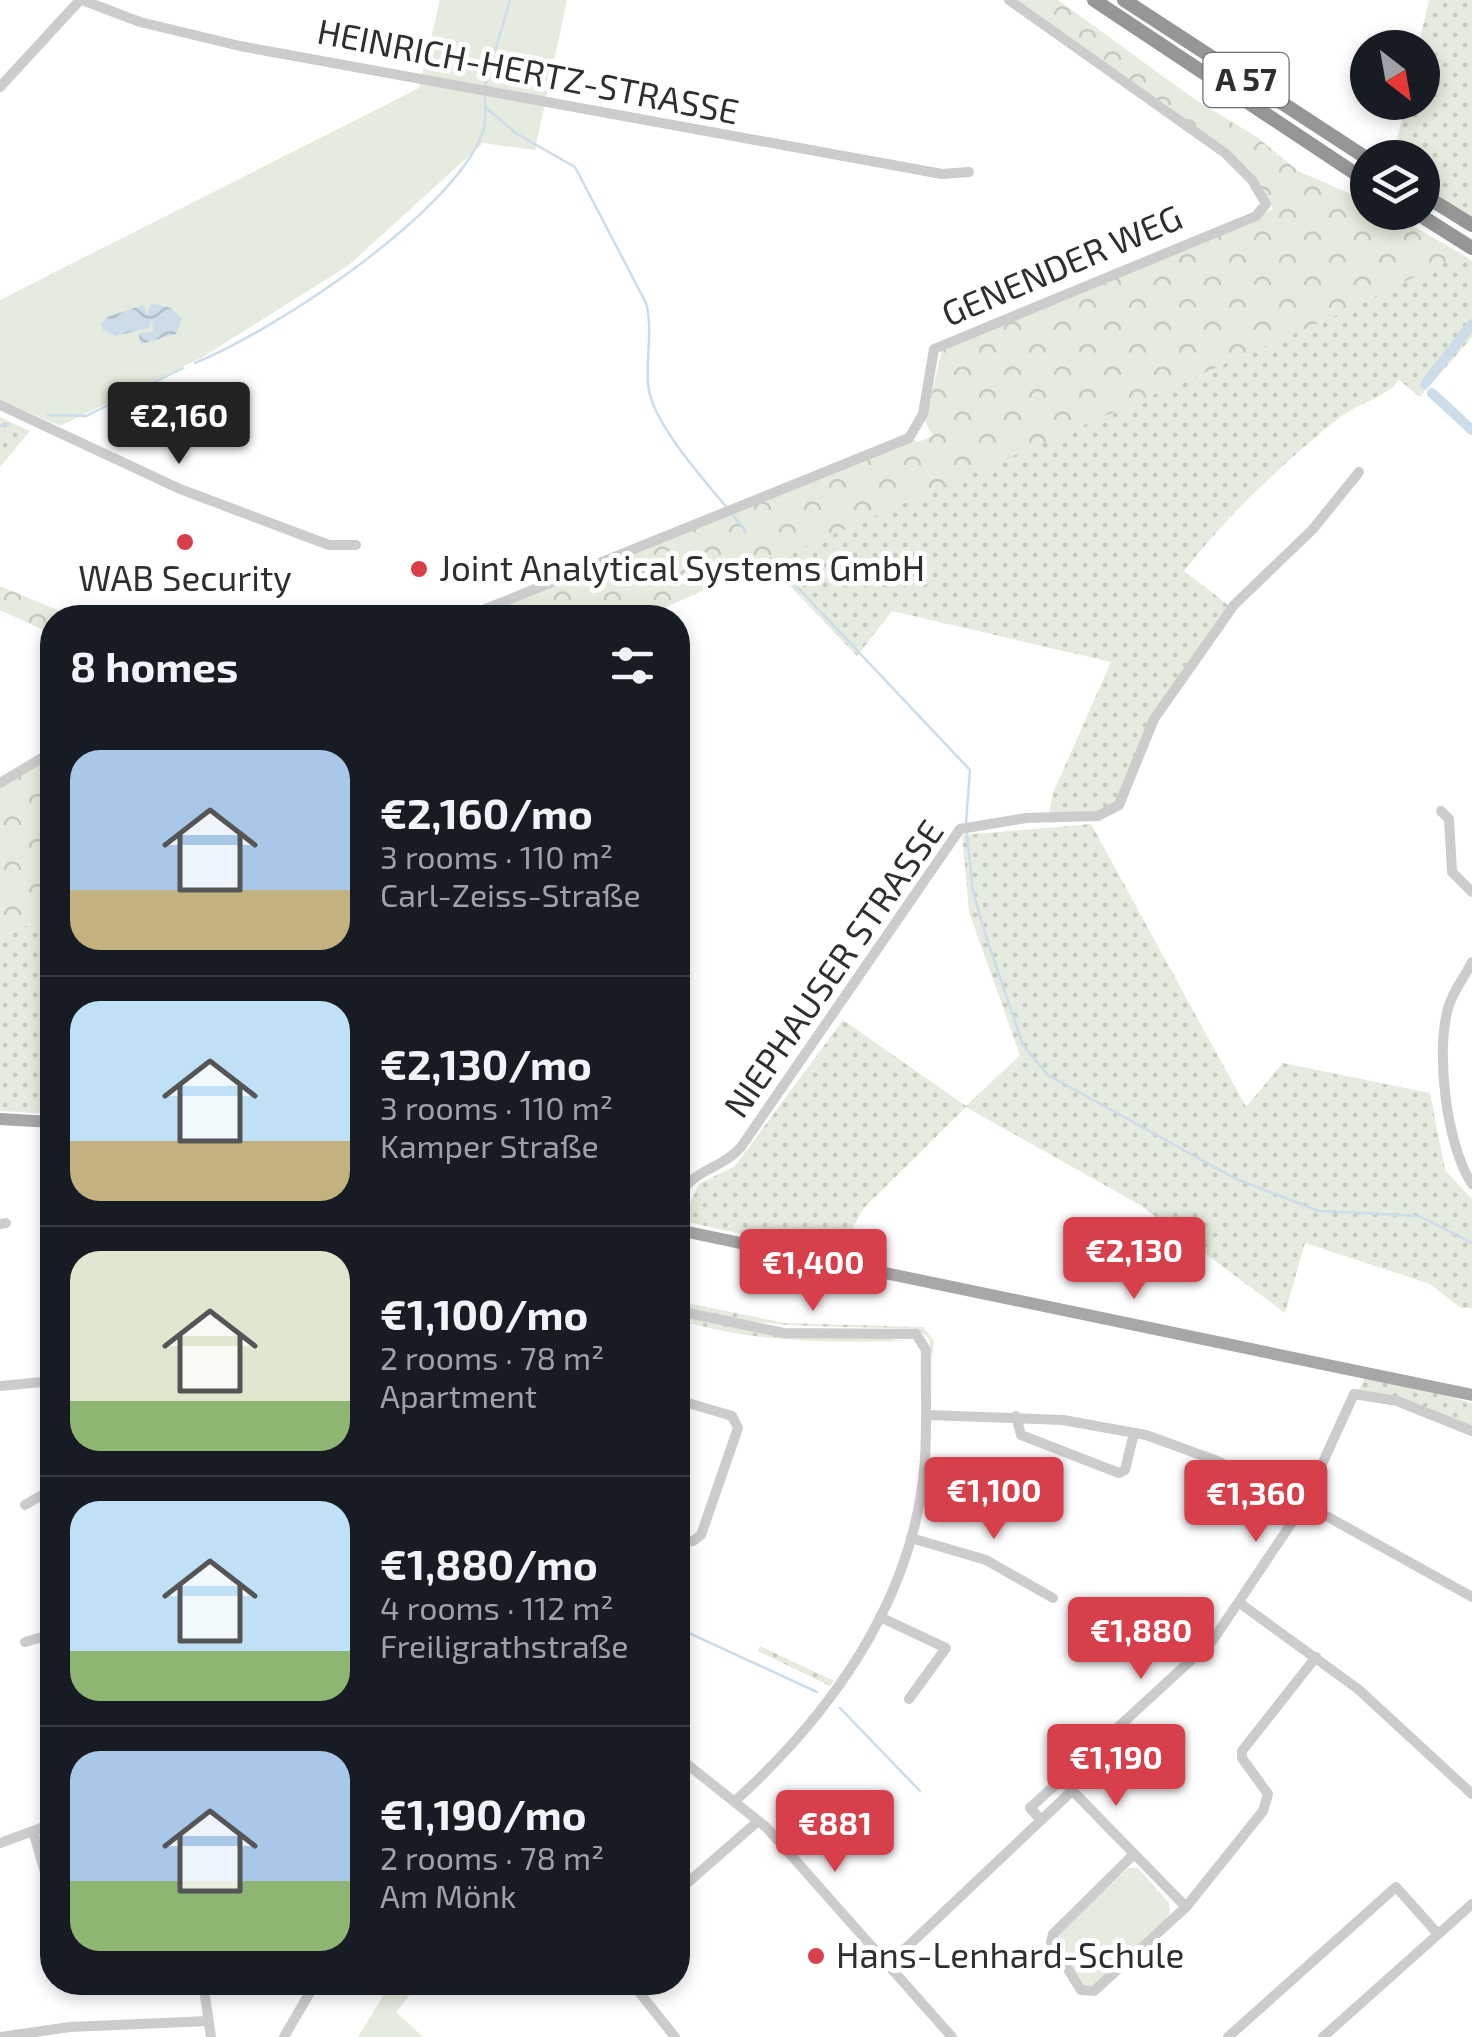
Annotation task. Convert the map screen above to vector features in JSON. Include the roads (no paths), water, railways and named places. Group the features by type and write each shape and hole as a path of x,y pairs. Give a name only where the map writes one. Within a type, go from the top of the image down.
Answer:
{"highway":[{"name":"A 57","path":"1094,0 1350,170"},
{"name":"A 57","path":"1124,0 1350,147"},
{"path":"1440,205 1472,225"},
{"path":"1440,228 1472,248"}],"main road":[{"path":"0,1119 40,1121"},
{"path":"690,1232 1472,1395"}],"street":[{"path":"0,86 81,0"},
{"name":"HEINRICH-HERTZ-STRASSE","path":"81,0 140,22 240,46 952,176 969,172"},
{"name":"GENENDER WEG","path":"496,605 909,438 924,414 934,349 1256,216 1266,204 1252,180 1224,152 1009,0"},
{"path":"0,405 180,488 329,545 356,545"},
{"name":"NIEPHAUSER STRASSE","path":"690,1182 696,1174 730,1158 741,1147 960,829 1026,818 1098,816 1119,804 1154,719 1234,604 1313,529 1359,472"},
{"path":"0,782 40,759"},
{"path":"1441,811 1449,819 1448,852 1455,879 1472,892"},
{"path":"1472,962 1448,1006 1445,1083 1455,1152 1472,1184"},
{"path":"690,1313 784,1332 906,1333 924,1342 928,1415 924,1473 911,1538 880,1617 819,1714 735,1801"},
{"path":"0,1386 40,1381"},
{"path":"1041,1820 1030,1808 1196,1658 1241,1604 1303,1506 1358,1391 1442,1416 1472,1431"},
{"path":"690,1404 732,1416 738,1428 701,1534 690,1541"},
{"path":"928,1415 1016,1416 1134,1432 1214,1460 1472,1597"},
{"path":"1016,1416 1021,1434 1119,1473 1126,1470 1134,1432"},
{"path":"25,1505 40,1496"},
{"path":"911,1538 986,1560 1053,1598"},
{"path":"1241,1604 1410,1734 1472,1794"},
{"path":"880,1617 946,1648 909,1699"},
{"path":"26,1642 40,1638"},
{"path":"1132,1855 1053,1934 1051,1942 1081,1990 1094,1991 1186,1906 1263,1811 1268,1794 1242,1758 1242,1751 1316,1658"},
{"path":"690,1766 766,1826 952,2037"},
{"path":"1062,1780 1186,1906"},
{"path":"888,1966 1072,1790"},
{"path":"690,1881 757,1822"},
{"path":"0,1843 40,1828"},
{"path":"33,1831 40,1855"},
{"path":"1228,2037 1396,1887 1438,1934"},
{"path":"1323,2037 1472,1904"},
{"path":"205,1995 211,2037"},
{"path":"284,2037 308,1995"},
{"path":"641,1995 675,2037"},
{"path":"0,2037 70,2026 208,2021"}],"water":[{"path":"151,303 171,308 182,319 176,334 141,344 138,333 153,332 152,320 148,328 115,336 103,330 101,324 109,316 144,305 147,315"}],"waterway":[{"path":"485,86 510,0"},
{"path":"195,363 269,325 400,233 465,164 483,132 485,94"},
{"path":"485,107 517,134 575,167 646,303 648,379 653,404 682,452 728,509"},
{"path":"1425,384 1472,324"},
{"path":"48,415 86,416 183,368"},
{"path":"1432,393 1472,430"},
{"path":"0,426 9,424"},
{"path":"733,515 746,532"},
{"path":"770,558 970,770 966,823"},
{"path":"967,834 973,892 985,933 1023,1045 1048,1075 1236,1179 1319,1211 1419,1216 1472,1243"},
{"path":"690,1634 817,1692"},
{"path":"840,1708 920,1791"}],"place":[{"name":"WAB Security","path":"185,542"},
{"name":"Joint Analytical Systems GmbH","path":"419,569"},
{"name":"Hans-Lenhard-Schule","path":"816,1956"}]}
